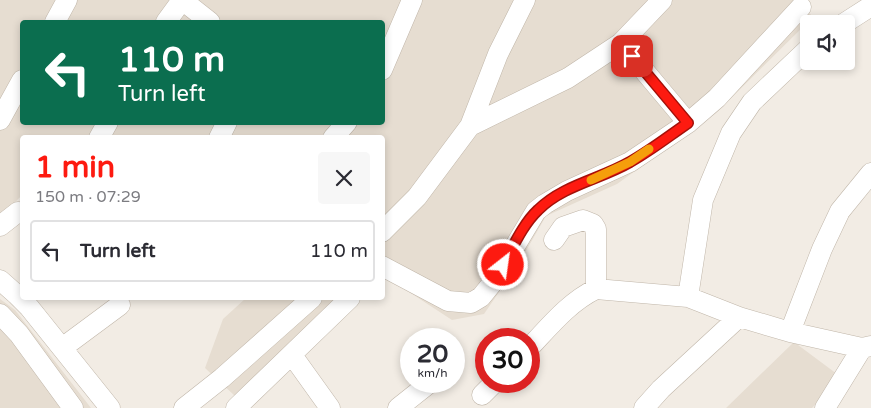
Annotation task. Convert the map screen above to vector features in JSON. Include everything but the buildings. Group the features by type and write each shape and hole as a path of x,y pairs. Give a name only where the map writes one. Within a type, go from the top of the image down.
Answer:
{"street":[{"path":"56,20 67,0"},
{"path":"167,20 182,0 207,20"},
{"path":"385,63 412,0"},
{"path":"385,229 417,197 470,126 490,75 525,0"},
{"path":"470,126 568,78 604,52 621,43 662,0"},
{"path":"855,16 871,6"},
{"path":"385,268 448,301 471,303 482,297 494,281 536,211 567,191 630,162 688,123 717,98 802,7"},
{"path":"621,43 688,123"},
{"path":"688,297 703,200 731,133 752,102 800,57"},
{"path":"490,75 494,92 504,102 514,104"},
{"path":"0,120 20,84"},
{"path":"336,135 345,125"},
{"path":"790,332 822,249 840,211 871,174"},
{"path":"0,226 18,212"},
{"path":"554,240 562,226 584,220 593,224 596,229 596,289"},
{"path":"0,280 20,299"},
{"path":"540,337 570,306 583,295 596,289 688,297 739,317 790,332 867,347 825,408"},
{"path":"21,300 110,408"},
{"path":"184,408 222,378 310,300"},
{"path":"236,408 348,300"},
{"path":"62,348 120,305"},
{"path":"0,314 19,334 72,407"},
{"path":"644,408 661,389 739,317"},
{"path":"292,355 330,408"},
{"path":"398,408 417,393"}],"shaded area":[{"path":"0,0 797,0 811,15 800,15 800,30 716,113 617,184 546,216 519,263 484,314 452,320 385,276 385,135 20,135 20,197 0,218"},
{"path":"0,299 15,310 91,408 0,408"},
{"path":"244,300 334,300 235,396 205,368 223,319"},
{"path":"794,342 841,377 812,408 726,408"}],"slow traffic":[{"path":"591,180 630,162 649,149"}],"route":[{"path":"503,265 527,224 536,211 545,204 567,191 630,162 688,123 632,56"}]}
